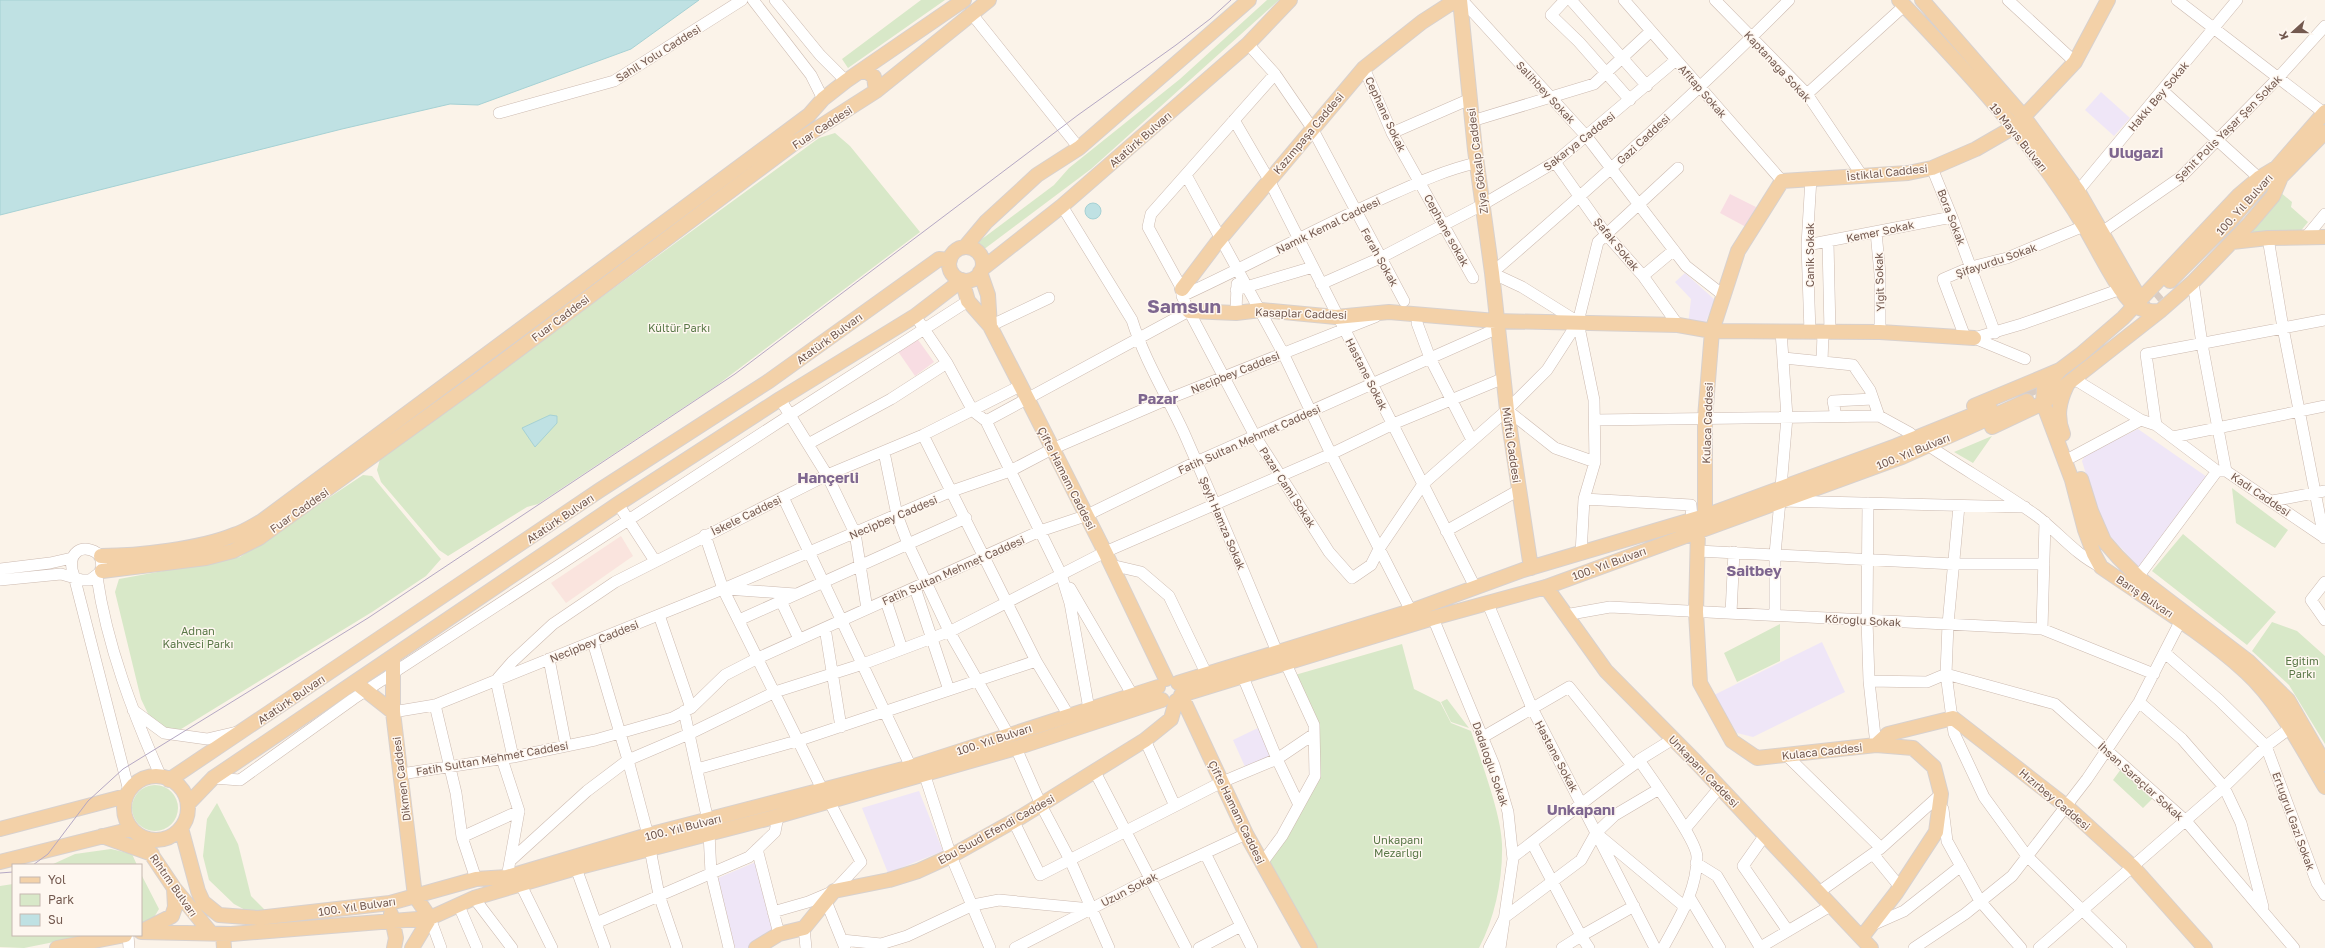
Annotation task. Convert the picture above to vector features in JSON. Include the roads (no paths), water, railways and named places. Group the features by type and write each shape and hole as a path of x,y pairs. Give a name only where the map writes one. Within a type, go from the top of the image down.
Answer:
{"main road":[{"name":"Fuar Caddesi","path":"101,556 127,556 214,542 235,535 262,521 803,120 824,99 846,81 964,0"},
{"name":"Fuar Caddesi","path":"100,574 206,558 233,551 259,538 470,385 793,144 876,91 989,0"},
{"path":"981,271 973,279 962,280 953,275 950,260 955,251 965,247 986,222 1037,175 1079,148 1249,0"},
{"name":"Atatürk Bulvarı","path":"981,271 1062,206 1248,44 1290,0"},
{"name":"Kazımpaşa Caddesi","path":"1182,292 1221,238 1364,68 1422,22 1456,0"},
{"name":"Ziya Gökalp Caddesi","path":"1461,0 1476,163 1492,273 1497,324"},
{"name":"19 Mayıs Bulvarı","path":"1922,0 2019,122 2078,191 2102,232 2138,304"},
{"name":"İstiklal Caddesi","path":"1782,181 1811,178 1864,177 1932,168 1976,149 2019,122 2075,62 2108,0"},
{"name":"19 Mayıs Bulvarı","path":"1901,3 2019,122 2121,288 2138,304"},
{"path":"860,72 868,72 874,77 876,91"},
{"path":"824,99 828,111 838,116"},
{"name":"100. Yıl Bulvarı","path":"2278,173 2325,113"},
{"name":"100. Yıl Bulvarı","path":"2162,301 2230,221 2278,173 2325,132"},
{"path":"1899,451 1910,433 2023,399 2044,400 2071,382 2129,336 2162,301 2193,282 2232,242 2273,196 2278,173 2258,178 2238,195 2138,304 2060,370 2023,399 1953,442 1932,448 1899,451"},
{"path":"1712,331 1722,295 1738,251 1782,181"},
{"path":"2232,242 2268,238 2325,237"},
{"path":"965,247 977,252 981,256 981,271 988,295 990,326"},
{"name":"Atatürk Bulvarı","path":"165,778 247,730 600,490 769,381 939,259 950,260"},
{"path":"2124,274 2143,284 2164,275"},
{"name":"Atatürk Bulvarı","path":"188,804 213,778 618,504 780,399 915,316 962,280"},
{"name":"Çifte Hamam Caddesi","path":"962,280 970,304 990,326 1085,516 1105,552 1170,691 1222,782 1246,834 1310,948"},
{"path":"2121,288 2123,297 2122,318"},
{"path":"970,304 988,295"},
{"path":"2138,304 2155,312 2162,301"},
{"path":"2129,336 2138,304"},
{"name":"Kasaplar Caddesi","path":"1189,311 1236,313 1261,310 1336,317 1389,312 1497,324 1578,322 1678,325 1712,331 1781,330 1880,332 1969,337"},
{"name":"Müftü Caddesi","path":"1497,324 1507,410 1519,490 1530,592"},
{"name":"Kulaca Caddesi","path":"1712,331 1698,522 1696,612 1700,683 1732,741 1757,758 1876,745 1913,748 1934,767 1941,794 1936,832 1900,887 1863,937"},
{"path":"2044,400 2044,388 2060,370"},
{"name":"Barış Bulvarı","path":"2071,382 2060,400 2055,423 2085,530 2094,554 2101,566 2181,620 2247,673 2266,695 2289,729 2325,788"},
{"path":"2023,399 2029,388 2044,400"},
{"path":"2023,399 2034,412 2055,423"},
{"name":"100. Yıl Bulvarı","path":"142,932 212,931 393,922 430,918 474,898 576,868 650,849 708,827 918,770 1016,748 1170,691 1206,673 1410,611 1546,563 1698,522 1780,494 1899,451 2023,399"},
{"name":"Barış Bulvarı","path":"2044,400 2072,456 2091,511 2104,541 2138,577 2248,661 2288,700 2325,764"},
{"name":"100. Yıl Bulvarı","path":"918,770 1008,734 1133,696 1170,691 1243,676 1433,618 1549,586 1698,522"},
{"name":"Unkapanı Caddesi","path":"1546,563 1549,586 1565,615 1606,671 1720,787 1863,937 1871,948"},
{"name":"Dikmen Caddesi","path":"393,657 393,712 415,896"},
{"path":"355,682 365,692 393,712"},
{"name":"Ebu Suud Efendi Caddesi","path":"830,896 889,880 951,856 1041,805 1145,740 1171,719 1170,691"},
{"path":"1876,745 1888,734 1953,718"},
{"name":"Hızırbey Caddesi","path":"1953,718 2066,806 2133,867 2205,948"},
{"path":"0,862 102,836 135,832 154,841 164,840 173,836 186,821 188,804 182,790 165,778 146,778 138,782 128,794 124,806 125,816 135,832"},
{"path":"0,829 128,794"},
{"name":"100. Yıl Bulvarı","path":"203,902 219,915 258,918 390,903 476,879 507,877 648,835 778,816 826,796"},
{"name":"Rıhtım Bulvarı","path":"181,828 191,870 203,902"},
{"name":"Rıhtım Bulvarı","path":"135,832 152,854 174,888 212,931"},
{"path":"102,836 152,854"},
{"path":"142,931 172,916 175,906 174,888"},
{"path":"412,948 430,918 415,896"},
{"path":"756,948 779,934 804,928 830,896"},
{"path":"203,902 212,931 224,948"},
{"path":"390,903 396,938 394,948"},
{"path":"57,948 122,936"}],"street":[{"name":"Sahil Yolu Caddesi","path":"499,113 614,81 742,0"},
{"path":"753,0 767,16 811,75 824,99"},
{"name":"Salihbey Sokak","path":"1461,0 1587,137 1686,266 1722,295"},
{"path":"1565,0 1551,15 1579,42 1605,74 1630,100"},
{"path":"1571,0 1647,86"},
{"name":"Afitap Sokak","path":"1624,0 1650,32 1782,181"},
{"name":"Kaptanağa Sokak","path":"1715,0 1806,94 1864,177"},
{"name":"Gazi Caddesi","path":"1492,273 1612,168 1700,88 1789,0"},
{"path":"2008,0 2075,62"},
{"path":"2177,0 2213,29 2325,113"},
{"name":"Hakkı Bey Sokak","path":"2078,191 2163,91 2237,0"},
{"path":"767,16 777,3 828,64 846,81"},
{"path":"1806,94 1901,3"},
{"path":"971,13 1079,148"},
{"name":"Şehit Polis Yaşar Şen Sokak","path":"2102,232 2181,177 2278,78 2325,26"},
{"path":"1472,120 1594,84 1650,32"},
{"name":"Ferah Sokak","path":"1248,44 1275,74 1312,128 1404,301"},
{"name":"Sakarya Caddesi","path":"1322,284 1380,258 1444,225 1482,205 1555,162 1587,137 1676,60"},
{"name":"Cephane Sokak","path":"1364,68 1392,133 1420,182"},
{"name":"Pazar Cami Sokak","path":"1275,74 1151,214 1148,227 1182,292 1189,311 1254,436 1282,476 1330,552 1352,578 1371,565 1379,549"},
{"path":"2163,91 2258,178"},
{"path":"1392,133 1470,99"},
{"name":"Hastane Sokak","path":"1234,120 1269,180 1322,284 1336,317 1344,328 1373,383 1475,587"},
{"name":"Şafak Sokak","path":"1555,162 1606,234 1643,276 1678,325"},
{"name":"Namık Kemal Caddesi","path":"1182,292 1239,270 1298,238 1355,210 1451,168 1476,163"},
{"path":"1379,549 1423,484 1507,410 1546,370 1578,322 1598,242 1678,168"},
{"name":"Bora Sokak","path":"1932,168 1952,217 1995,333"},
{"path":"1186,175 1261,310 1410,611"},
{"name":"Canik Sokak","path":"1811,178 1808,245 1821,332"},
{"name":"Cephane sokak","path":"1420,182 1473,278"},
{"name":"Şeyh Hamza Sokak","path":"1062,206 1132,320 1138,339 1168,399 1216,504 1277,652"},
{"path":"2306,237 2325,214"},
{"name":"Kemer Sokak","path":"1808,245 1952,217"},
{"name":"Şifayurdu Sokak","path":"1969,337 1943,279 1971,267 2007,258 2084,226"},
{"name":"Yiğit Sokak","path":"1876,232 1880,274 1880,332"},
{"path":"2268,238 2283,328 2299,410 2320,492 2325,538"},
{"path":"1822,362 1821,332 1828,242"},
{"path":"1643,276 1674,250"},
{"path":"1236,290 1313,267"},
{"path":"1236,313 1236,290 1239,270"},
{"path":"1492,273 1522,287 1578,322 1594,400 1595,462 1584,499 1581,554"},
{"path":"2138,577 2221,471 2218,427 2202,344 2193,282"},
{"path":"1969,337 1995,333 2121,288"},
{"path":"990,326 1049,298"},
{"path":"213,778 240,780 365,692 628,520 924,328 970,304"},
{"path":"986,421 1028,400 1189,311"},
{"name":"Necipbey Caddesi","path":"393,712 435,705 593,642 723,589 952,491 1010,471 1052,449 1168,399 1344,328 1389,312"},
{"path":"915,316 947,363 973,411 986,421 1060,574 1070,603 1089,709"},
{"path":"2156,425 2146,354 2325,320"},
{"path":"1417,323 1430,358 1472,440"},
{"name":"Fatih Sultan Mehmet Caddesi","path":"401,774 450,765 508,758 621,733 672,718 688,709 725,675 758,658 1040,531 1085,516 1196,462 1430,358 1497,324"},
{"path":"1775,616 1775,554 1787,417 1781,330"},
{"path":"1969,337 2025,359"},
{"path":"1784,358 1853,365 1870,390 1879,416"},
{"path":"808,444 891,399 947,363"},
{"path":"510,861 587,791 628,760 689,734 775,692 863,664 949,631 1008,604 1060,574 1105,552 1282,476 1393,424 1504,378"},
{"name":"Kadı Caddesi","path":"2071,382 2141,420 2156,425 2221,471 2272,501 2325,538"},
{"name":"İskele Caddesi","path":"496,680 512,662 553,624 615,582 705,535 827,475 923,435 1020,386"},
{"path":"780,399 827,475 855,533 867,609"},
{"path":"1836,416 1834,401 1873,399"},
{"path":"2174,437 2299,410 2325,406"},
{"path":"1507,410 1555,448 1595,462"},
{"path":"1594,420 1879,416 1910,433"},
{"path":"2072,456 2141,420"},
{"path":"923,435 966,518 1036,661 1068,716"},
{"path":"1932,448 2025,508 2045,522 2086,560 2101,566"},
{"path":"884,452 897,515 908,544 949,631 976,681 1008,734"},
{"path":"1446,531 1519,490"},
{"path":"2272,501 2320,492"},
{"path":"1780,494 1868,503 2025,508"},
{"path":"783,497 808,553 842,620 885,712 918,770 951,856 990,948"},
{"path":"1584,499 1691,505 1698,522"},
{"path":"1868,503 1867,620 1869,680 1876,745"},
{"path":"618,504 655,561"},
{"path":"1959,506 1948,624 1946,674 1954,733 1984,797 2027,856 2084,910 2121,948"},
{"path":"739,620 966,518"},
{"path":"2042,629 2045,522"},
{"path":"705,535 723,589 800,740 826,796 861,862 830,896 773,912"},
{"path":"128,794 71,567 72,558 76,552 86,549 95,551 101,556 100,574 104,614 132,710 165,778"},
{"path":"1698,551 1867,558 1954,564 2044,564"},
{"path":"1732,613 1734,552"},
{"path":"0,569 50,563 72,558"},
{"path":"1111,565 1141,572 1170,596 1206,673"},
{"path":"0,580 61,574 74,576 82,580 90,580 100,574"},
{"path":"1060,574 1133,696"},
{"path":"2325,582 2310,600 2325,620"},
{"path":"915,588 949,690"},
{"path":"723,589 797,594"},
{"path":"781,601 800,639"},
{"path":"886,601 902,649"},
{"name":"Hastane Sokak","path":"1488,604 1532,708 1634,906 1663,947"},
{"name":"Köroğlu Sokak","path":"1565,615 1610,607 2042,629 2154,674"},
{"path":"659,615 688,709 689,734 708,827 711,873 729,948"},
{"name":"Dadaloğlu Sokak","path":"1433,618 1494,765 1508,812 1514,857 1504,917 1501,947"},
{"path":"1914,948 1980,901 2012,876 2107,750 2139,702 2181,620"},
{"path":"825,628 841,726"},
{"path":"593,642 621,733 648,835"},
{"path":"2165,653 2219,700 2266,746"},
{"path":"549,659 566,746"},
{"path":"697,769 800,740 1036,661"},
{"path":"1262,863 1282,836 1315,776 1314,725 1286,664"},
{"path":"1869,680 1927,682 1946,674"},
{"name":"İhsan Saraçlar Sokak","path":"1946,674 2055,704 2186,821 2294,948"},
{"path":"1243,676 1277,759 1299,805"},
{"path":"496,680 508,758 519,811 507,877"},
{"path":"1483,737 1569,687 1659,789 1685,829 1698,856 1688,902 1663,947"},
{"path":"2139,702 2182,739 2224,787 2241,823 2264,911"},
{"path":"435,705 450,765 462,837 476,879"},
{"path":"132,710 164,733 207,739 247,730"},
{"path":"2039,948 2186,821 2266,746 2289,729"},
{"path":"1014,820 1040,876 1222,782 1277,759 1314,734"},
{"path":"1514,857 1582,805 1604,785 1673,739"},
{"path":"1145,740 1175,806"},
{"name":"Ertuğrul Gazi Sokak","path":"2266,746 2317,883 2325,895"},
{"path":"1016,748 1041,805 1070,860 1109,948"},
{"path":"1786,755 1877,851 1900,887"},
{"path":"1095,772 1186,948"},
{"path":"1685,829 1720,787"},
{"path":"1488,948 1504,917 1581,860 1596,833 1615,815 1659,789"},
{"path":"1819,892 1877,851 1941,794"},
{"path":"1941,794 1947,841 1980,901 2021,948"},
{"path":"462,837 519,811"},
{"path":"596,922 749,857 775,832 778,816"},
{"path":"1596,833 1688,902 1720,948"},
{"name":"Uzun Sokak","path":"1015,948 1149,879 1246,834"},
{"path":"1765,835 1743,866 1788,931"},
{"path":"1532,843 1581,936 1589,948"},
{"path":"650,849 659,895 677,948"},
{"path":"757,849 779,934"},
{"path":"1206,853 1252,948"},
{"path":"1696,863 1717,876 1760,948 1832,905"},
{"path":"1863,937 1904,911 1961,866"},
{"path":"576,868 605,948"},
{"path":"521,884 552,948"},
{"path":"830,896 843,944 882,944 907,936 973,905 998,900 1091,909"},
{"path":"474,898 512,948"},
{"path":"459,906 477,948"},
{"path":"1562,948 1634,906"},
{"path":"430,918 441,948"},
{"path":"1199,948 1241,926"},
{"path":"804,928 806,948"},
{"path":"127,936 129,948"}],"water":[{"path":"0,0 699,0 631,49 478,105 450,104 342,129 0,215"},
{"path":"1093,203 1100,208 1101,211 1096,218 1093,219 1086,214 1085,211 1090,204"},
{"path":"550,415 557,416 557,423 535,447 522,428"}],"tunnel":[{"path":"2138,310 2159,292"},
{"path":"2023,393 2045,382"}],"tram line":[{"path":"34,864 48,854 88,801 123,769 368,618 735,374 1078,115 1176,45 1210,19 1231,0"},
{"path":"0,873 12,872"}],"district":[{"name":"Ulugazi","path":"2136,152"},
{"name":"Samsun","path":"1184,305"},
{"name":"Pazar","path":"1158,398"},
{"name":"Hançerli","path":"828,477"},
{"name":"Saitbey","path":"1754,570"},
{"name":"Unkapanı","path":"1581,809"}],"park label":[{"name":"Kültür Parkı","path":"679,327"},
{"name":"Adnan Kahveci Parkı","path":"198,636"},
{"name":"Eğitim Parkı","path":"2302,666"},
{"name":"Unkapanı Mezarlığı","path":"1398,845"}]}
